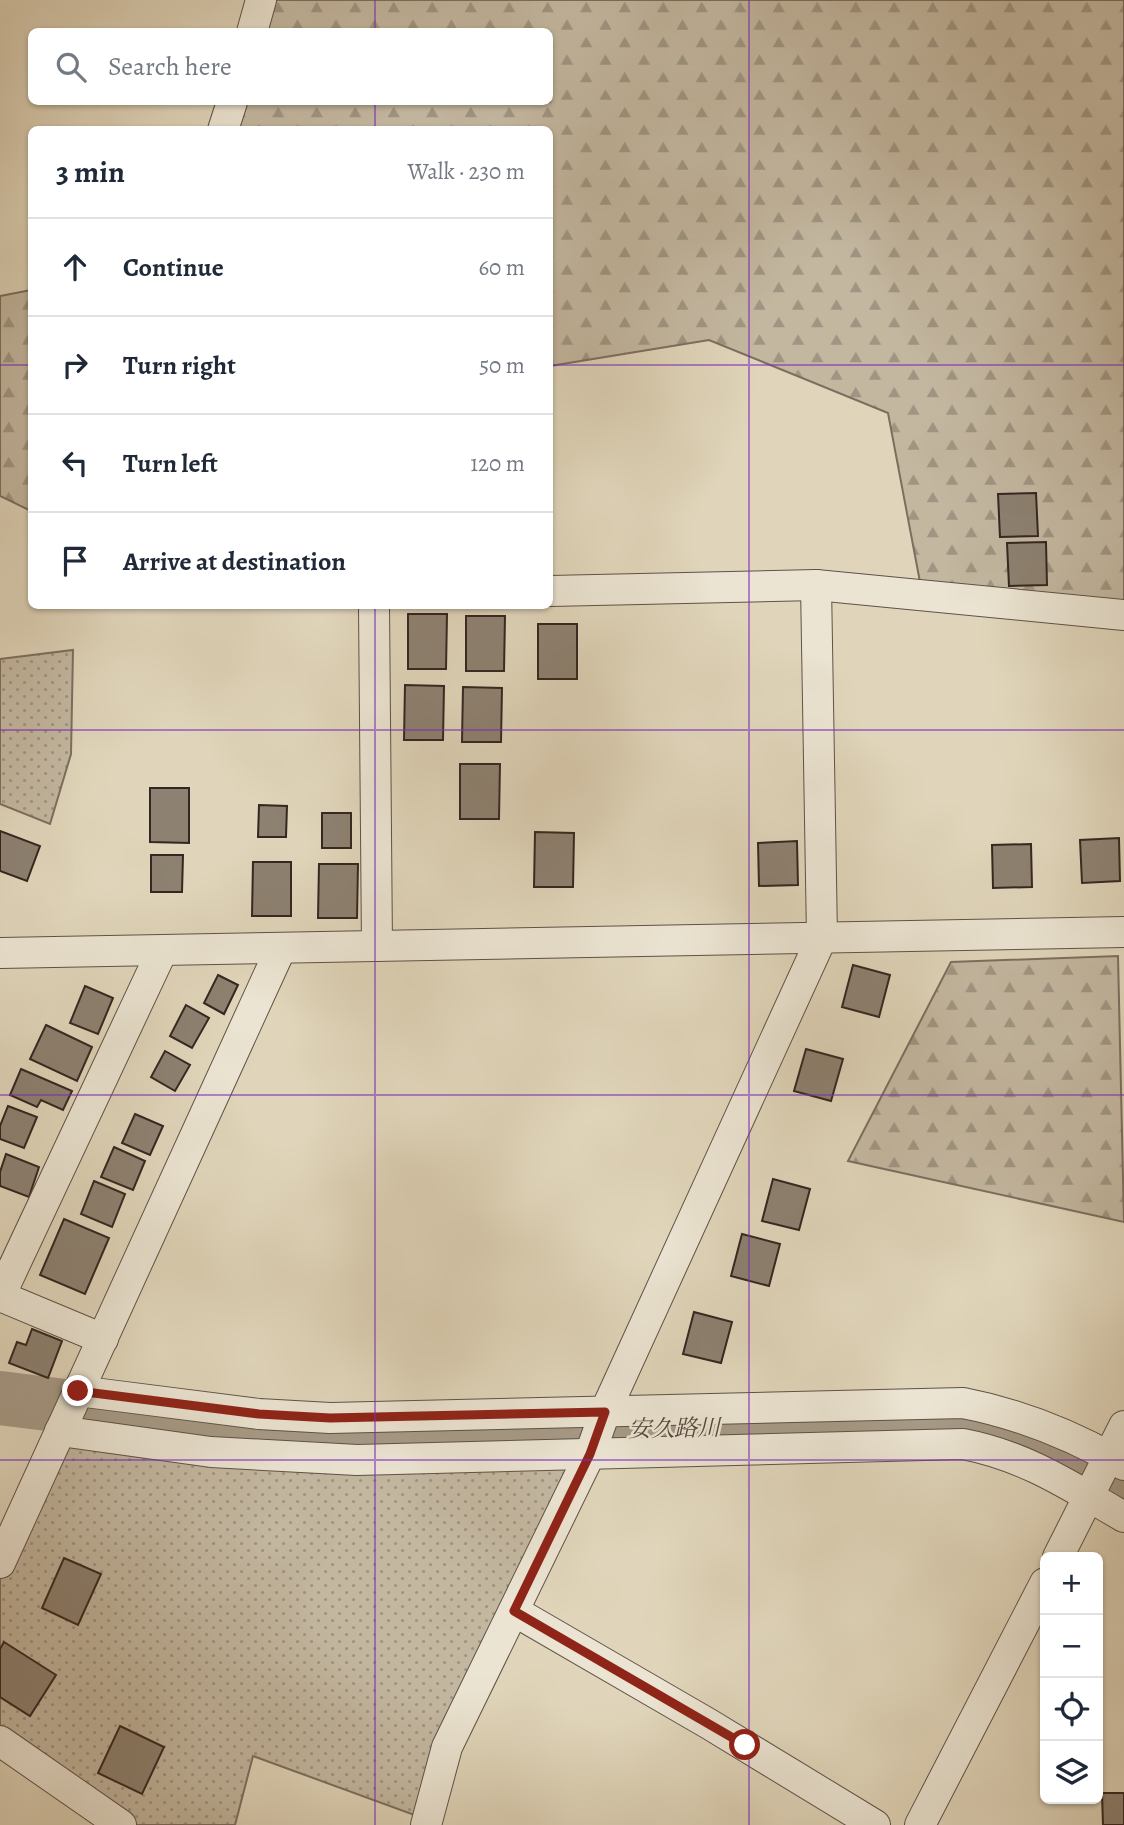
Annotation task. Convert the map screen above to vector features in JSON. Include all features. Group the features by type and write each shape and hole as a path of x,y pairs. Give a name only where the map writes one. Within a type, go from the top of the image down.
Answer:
{"street":[{"path":"253,28 261,0"},
{"path":"224,126 231,105"},
{"path":"553,591 817,585 1124,615"},
{"path":"426,1825 447,1747 590,1454 605,1412 822,937 817,585"},
{"path":"374,609 377,946"},
{"path":"0,953 1124,932"},
{"path":"0,1563 281,948"},
{"path":"103,1339 0,1296 162,951"},
{"path":"78,1391 259,1414 330,1418 963,1404 998,1410 1030,1420 1117,1461"},
{"path":"1061,1552 1090,1497 1117,1461 1124,1426"},
{"path":"60,1431 211,1452 357,1460 963,1444 994,1450 1031,1464 1124,1517"},
{"path":"920,1825 1040,1593"},
{"path":"514,1611 709,1724 875,1825"},
{"path":"0,1741 121,1825"}],"green space":[{"path":"271,0 1124,0 1124,602 920,582 888,413 709,340 553,366 553,126 238,126 243,105 553,105 553,28 263,28"},
{"path":"28,291 28,510 0,496 0,296"},
{"path":"73,650 71,754 50,824 0,804 0,659"},
{"path":"1118,956 1124,1222 848,1161 951,962"},
{"path":"60,1431 574,1454 428,1820 253,1756 235,1825 130,1825 0,1725 0,1563"}],"building":[{"path":"1036,493 1038,536 1000,537 998,494"},
{"path":"1046,542 1047,585 1009,586 1007,543"},
{"path":"408,614 447,614 446,669 408,669"},
{"path":"466,616 505,616 504,671 466,671"},
{"path":"538,624 577,624 577,679 538,679"},
{"path":"405,685 444,686 443,740 404,740"},
{"path":"463,687 502,688 501,742 462,742"},
{"path":"460,764 500,764 499,819 460,819"},
{"path":"150,788 189,788 189,843 150,842"},
{"path":"259,805 287,806 286,837 258,837"},
{"path":"322,813 351,813 351,848 322,848"},
{"path":"0,831 40,846 27,881 0,871"},
{"path":"535,832 574,833 573,887 534,887"},
{"path":"1119,838 1120,881 1082,883 1080,840"},
{"path":"797,841 798,885 759,886 758,843"},
{"path":"1031,844 1032,887 993,888 992,845"},
{"path":"151,855 183,855 182,892 151,892"},
{"path":"253,862 291,862 291,916 252,916"},
{"path":"319,864 358,864 357,918 318,918"},
{"path":"853,965 890,975 879,1017 842,1007"},
{"path":"218,975 238,985 224,1014 204,1003"},
{"path":"85,986 113,998 98,1034 70,1023"},
{"path":"186,1005 209,1018 192,1048 170,1036"},
{"path":"46,1025 92,1047 77,1081 30,1059"},
{"path":"806,1049 843,1059 831,1101 794,1091"},
{"path":"165,1051 190,1065 175,1091 151,1077"},
{"path":"21,1069 72,1091 63,1110 41,1100 37,1107 10,1095"},
{"path":"8,1106 37,1117 24,1148 0,1139 0,1126"},
{"path":"135,1114 163,1126 150,1155 122,1143"},
{"path":"114,1147 145,1161 133,1190 101,1177"},
{"path":"6,1154 39,1167 29,1197 0,1186 0,1172"},
{"path":"773,1179 810,1189 799,1230 762,1221"},
{"path":"94,1181 125,1194 112,1227 81,1214"},
{"path":"64,1219 109,1238 85,1294 40,1275"},
{"path":"742,1234 780,1244 769,1286 731,1276"},
{"path":"694,1312 732,1322 721,1363 683,1354"},
{"path":"32,1329 62,1341 48,1378 9,1363 17,1342 26,1345"},
{"path":"64,1558 101,1574 78,1625 42,1608"},
{"path":"4,1642 56,1675 30,1716 0,1697 0,1649"},
{"path":"120,1726 164,1747 142,1794 98,1773"},
{"path":"1103,1793 1124,1793 1124,1825 1103,1825"}],"waterway":[{"name":"安久路川","path":"0,1398 291,1434 963,1423 1005,1428 1052,1449 1124,1491"}],"route":[{"path":"78,1391 259,1414 330,1418 605,1412 590,1454 514,1611 745,1745"}]}
